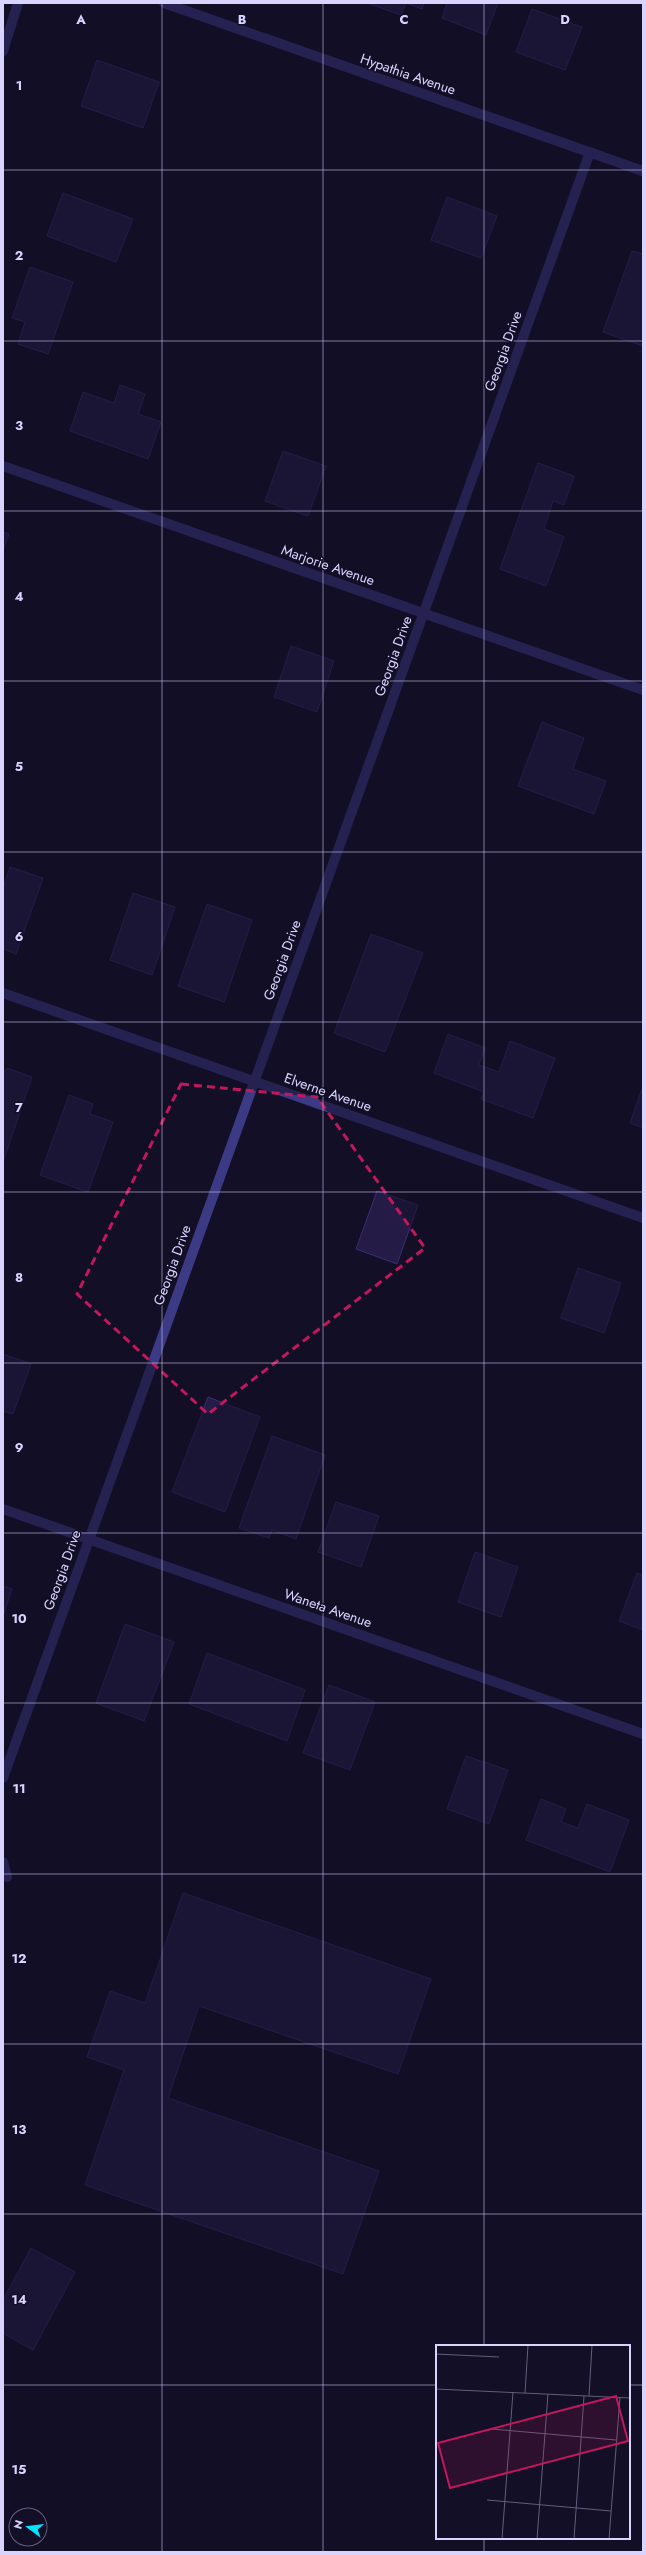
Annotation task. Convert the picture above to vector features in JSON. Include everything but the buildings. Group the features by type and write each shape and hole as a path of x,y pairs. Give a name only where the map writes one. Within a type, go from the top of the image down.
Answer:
{"street":[{"path":"3,51 18,3"},
{"name":"Hypathia Avenue","path":"164,3 643,171"},
{"name":"Georgia Drive","path":"3,1778 88,1539 590,152"},
{"name":"Marjorie Avenue","path":"3,466 643,690"},
{"name":"Elverne Avenue","path":"3,993 643,1218"},
{"name":"Waneta Avenue","path":"3,1509 643,1734"},
{"path":"3,1862 7,1877"}],"highlighted area":[{"path":"181,1084 317,1097 425,1248 208,1414 77,1294"}]}
